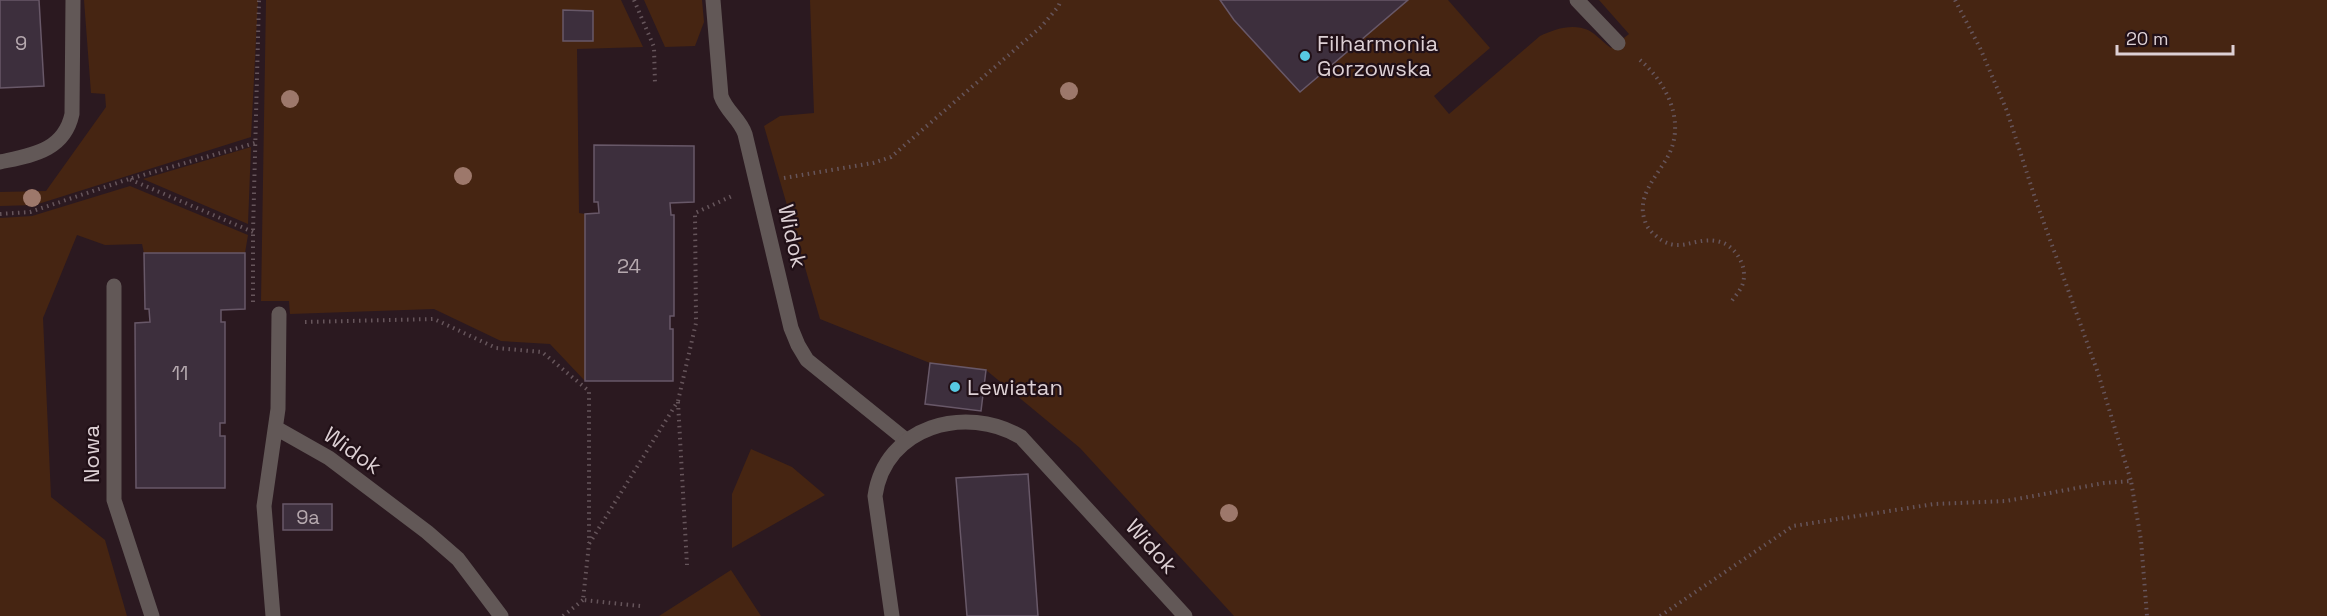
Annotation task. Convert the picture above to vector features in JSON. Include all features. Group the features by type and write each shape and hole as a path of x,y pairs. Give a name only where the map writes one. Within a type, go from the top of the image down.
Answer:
{"street":[{"path":"0,162 47,150 62,137 67,129 72,114 73,0"},
{"name":"Widok","path":"713,0 721,96 725,107 743,127 759,185 791,328 798,345 807,360 906,440"},
{"path":"1577,0 1618,43"},
{"name":"Nowa","path":"114,286 114,500 152,616"},
{"path":"273,616 264,506 278,409 279,318"},
{"name":"Widok","path":"892,616 875,496 878,480 895,451 906,440 936,427 967,421 982,421 998,425 1021,437 1185,616"},
{"name":"Widok","path":"276,428 329,458 426,532 458,559 501,616"}],"path":[{"path":"253,258 259,0"},
{"path":"634,0 654,46 655,84"},
{"path":"778,178 873,163 891,157 1041,27 1058,8 1061,0"},
{"path":"1955,0 1980,48 2007,111 2035,198 2098,373 2131,481 2141,540 2147,616"},
{"path":"1618,43 1660,80 1669,95 1673,117 1673,138 1669,155 1645,194 1643,207 1645,221 1657,237 1672,246 1710,240 1720,241 1731,247 1741,260 1744,273 1741,288 1731,302"},
{"path":"0,214 30,212 129,179 255,143"},
{"path":"129,179 253,232"},
{"path":"687,565 678,401 696,323 695,213 759,185"},
{"path":"279,318 434,319 496,348 542,352 589,391 589,544 583,600"},
{"path":"589,544 678,401"},
{"path":"1660,616 1793,526 1934,504 2006,501 2104,483 2131,481"},
{"path":"563,616 583,600 640,606"}],"shaded area":[{"path":"84,0 258,0 251,137 35,205 0,206 0,192 46,191 106,107 105,94 91,93"},
{"path":"266,0 621,0 643,47 577,49 579,213 585,214 585,381 550,344 501,341 434,309 290,314 289,301 261,301"},
{"path":"644,0 702,0 704,22 695,46 665,47"},
{"path":"810,0 1221,0 1234,20 1300,92 1408,0 1448,0 1490,48 1434,96 1449,114 1545,33 1564,28 1582,28 1591,32 1611,48 1629,34 1599,0 2327,0 2327,616 1234,616 1080,448 986,370 930,363 820,319 764,126 780,116 814,113"},
{"path":"251,147 248,224 143,179"},
{"path":"130,186 248,235 245,253 144,253 142,244 105,245 77,235 43,318 51,497 105,540 127,616 0,616 0,218 32,216"},
{"path":"751,449 792,467 825,495 732,548 732,494"},
{"path":"731,570 761,616 659,616"}],"building":[{"path":"0,0 39,0 44,86 0,88"},
{"name":"Filharmonia Gorzowska","path":"1220,0 1408,0 1300,92 1234,20"},
{"path":"563,10 593,11 593,41 563,41"},
{"path":"594,145 694,146 694,202 670,203 671,215 674,215 674,316 670,316 670,329 673,329 673,381 585,381 585,214 599,213 598,202 594,202"},
{"path":"144,253 245,253 245,309 221,310 221,322 225,322 225,423 220,423 220,436 225,436 225,488 136,488 135,323 150,322 149,309 145,309"},
{"name":"Lewiatan","path":"930,363 986,370 981,411 925,404"},
{"path":"1028,474 1038,616 967,616 956,478"},
{"path":"283,504 332,504 332,530 283,530"}],"place":[{"name":"Filharmonia Gorzowska","path":"1305,56"},
{"name":"Lewiatan","path":"955,387"}]}
